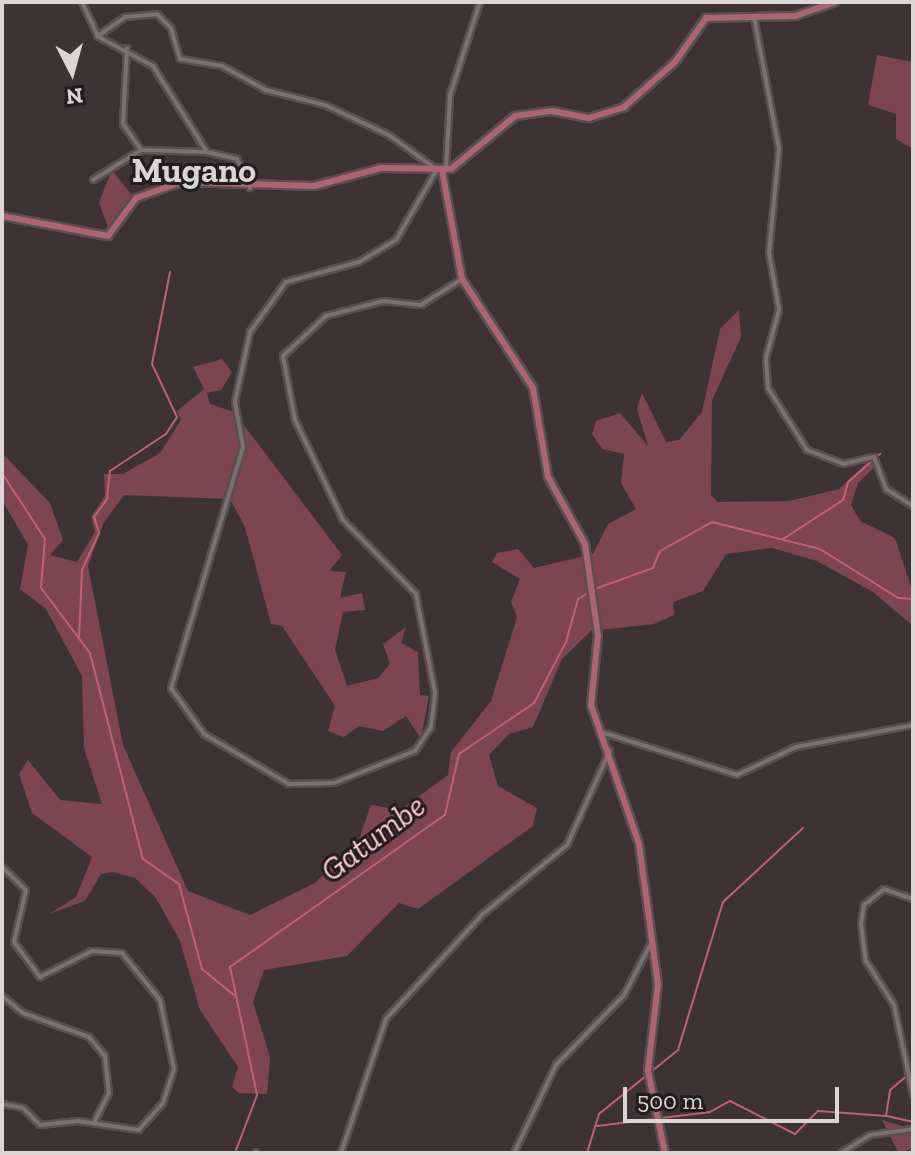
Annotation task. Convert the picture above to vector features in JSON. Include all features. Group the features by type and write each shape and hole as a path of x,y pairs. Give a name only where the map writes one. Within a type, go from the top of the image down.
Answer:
{"main road":[{"path":"2,216 108,236 136,198 175,183 250,188 322,185 381,168 442,170 515,116 615,112 675,62 702,20 753,15 805,15 835,2"},
{"path":"442,170 462,279 533,388 548,477 584,539 598,635 591,705 610,750 639,844 650,945 658,984 648,1071 665,1153"}],"street":[{"path":"82,2 96,35 127,48 153,66 207,152"},
{"path":"462,279 421,305 383,301 326,316 283,356 295,420 343,520 416,594 435,693 427,738 415,751 334,783 289,784 204,734 171,688 243,447 235,402 250,332 282,284 359,262 396,240 442,170 450,95 480,2"},
{"path":"96,35 136,14 157,14 171,28 180,59 222,66 266,90 325,105 442,170"},
{"path":"753,15 779,149 769,253 780,303 766,358 768,388 807,450 843,464 874,457 883,486 913,506"},
{"path":"127,48 123,124 141,150"},
{"path":"93,180 141,150 207,152 237,159 250,188"},
{"path":"600,732 737,775 796,747 913,725"},
{"path":"341,1153 386,1019 483,914 567,845 610,750"},
{"path":"2,867 25,886 27,906 14,942 40,977 112,949 148,978 169,1022 174,1069 154,1118 139,1130 94,1123 40,1125 23,1108 2,1104"},
{"path":"913,899 884,889 864,905 861,923 866,961 894,1005 913,1095"},
{"path":"514,1153 556,1065 624,995 650,945"},
{"path":"2,996 23,1013 89,1037 105,1056 109,1093 94,1123"},
{"path":"841,1153 870,1135 913,1129"}],"shaded area":[{"path":"877,55 913,62 913,149 896,139 896,114 868,105"},
{"path":"112,170 135,199 110,233 99,202"},
{"path":"739,310 741,337 712,400 711,495 718,502 789,501 839,489 869,461 875,467 858,483 851,505 860,521 895,538 913,593 913,626 873,592 817,561 772,548 726,554 703,591 673,602 674,615 654,624 591,631 562,659 533,727 509,734 489,755 498,786 537,808 533,826 418,909 399,903 347,956 264,970 253,1002 270,1057 267,1094 239,1093 232,1087 238,1067 200,1010 180,941 156,898 135,878 113,872 101,874 85,901 49,914 76,897 92,857 32,813 19,774 28,760 60,800 102,804 84,748 82,676 46,609 20,589 28,545 2,500 2,453 50,503 63,540 50,555 77,562 95,532 91,517 105,496 104,474 123,474 160,453 181,420 177,411 204,389 193,367 222,359 232,372 221,390 207,393 210,404 234,412 342,555 329,571 346,572 340,598 362,593 365,610 343,612 335,650 347,686 378,678 390,664 383,644 406,627 401,643 418,652 420,695 429,696 421,739 406,716 383,731 359,726 344,737 328,731 335,706 282,626 271,624 245,527 230,499 124,495 104,522 88,566 123,745 188,891 250,915 315,883 359,839 371,805 400,810 448,775 451,752 491,701 517,617 511,602 520,579 492,562 497,553 518,549 534,568 593,554 608,524 636,509 621,483 624,454 602,449 592,434 596,421 620,413 648,446 637,409 642,393 666,442 679,440 702,412 720,329"},
{"path":"882,1120 913,1129 913,1149 898,1152"}],"waterway":[{"path":"79,639 82,570 99,533 94,517 107,499 110,471 166,434 177,417 152,364 170,272"},
{"path":"783,539 843,500 848,482 880,454"},
{"path":"2,473 45,539 41,588 90,653 143,859 179,884 202,969 234,995"},
{"name":"Gatumbe","path":"595,589 653,568 660,551 712,522 820,549 898,598 913,599"},
{"name":"Gatumbe","path":"235,1153 257,1095 230,967 445,815 459,754 534,703 566,642 578,599 590,592"},
{"path":"587,1153 599,1114 678,1050 723,902 803,828"},
{"path":"597,1126 710,1112 730,1101 795,1134 818,1111 886,1116 890,1090 913,1071"},
{"path":"887,1116 913,1122"}],"district":[{"name":"Mugano","path":"194,171"}]}
